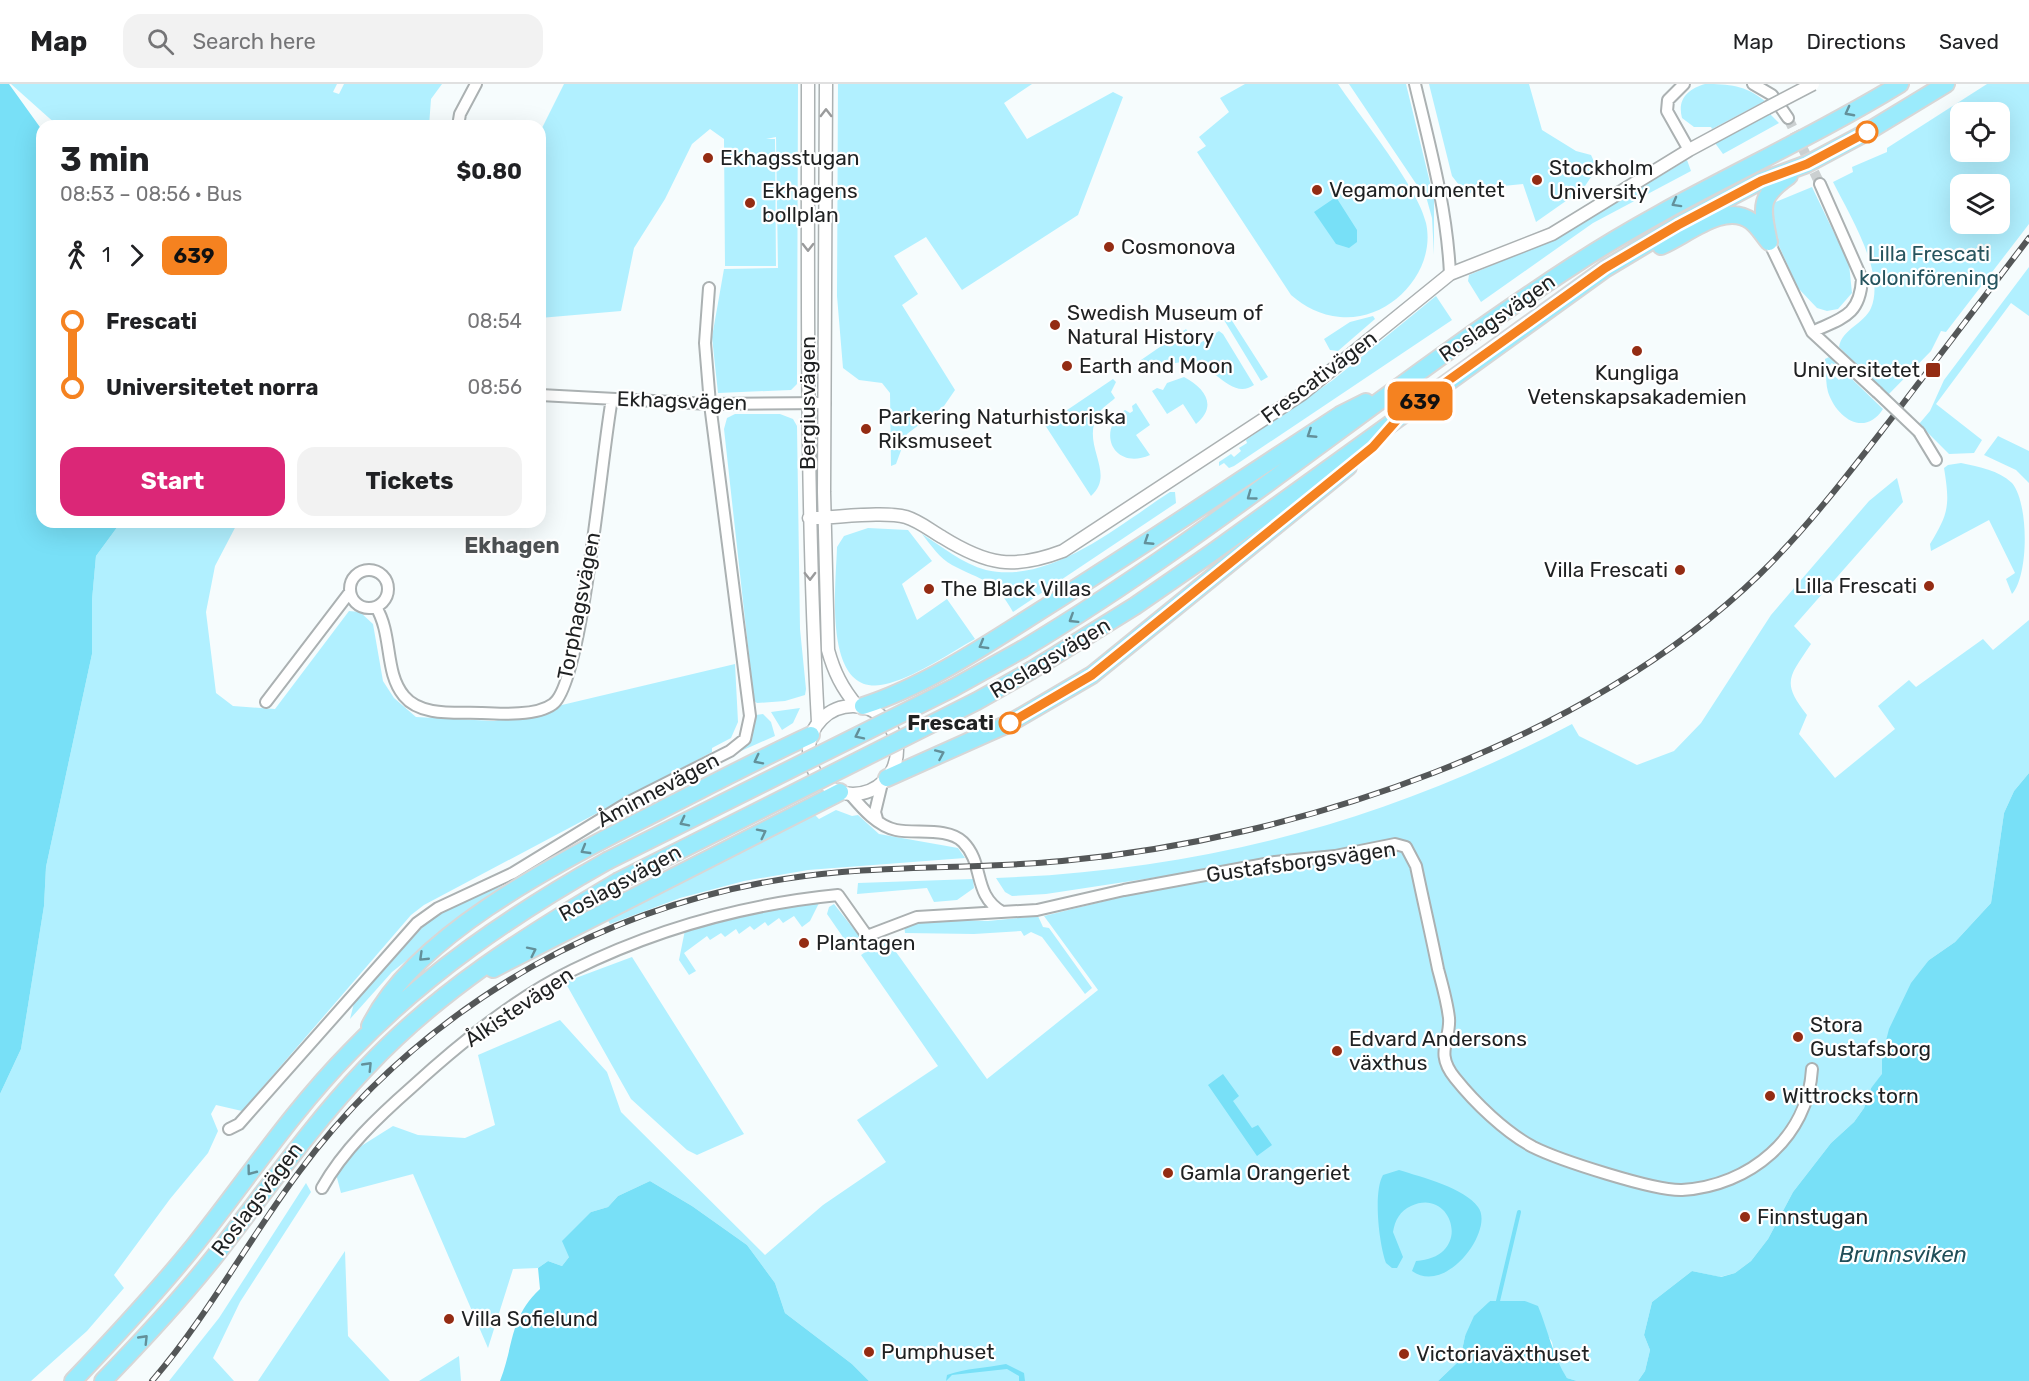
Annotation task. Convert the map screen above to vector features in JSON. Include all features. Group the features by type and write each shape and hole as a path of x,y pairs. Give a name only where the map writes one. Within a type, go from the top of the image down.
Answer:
{"main road":[{"name":"Roslagsvägen","path":"73,1381 143,1307 194,1246 286,1124 364,1038 407,997 474,944 554,891 607,861 953,688 1023,650 1163,560 1417,375 1606,244 1673,204 1900,84"},
{"name":"Roslagsvägen","path":"103,1381 154,1328 214,1256 310,1130 367,1066 460,984 521,939 617,882 977,701 1032,670 1154,593 1605,268 1678,225 1761,181 1807,164 1886,121 1946,84"},
{"path":"1769,242 1763,219 1766,197 1781,182 1807,164"},
{"path":"1605,268 1665,244 1721,216 1737,214 1745,217 1769,242"},
{"path":"860,706 941,670 1012,628 1340,415 1417,375"},
{"path":"885,780 1010,723 1092,675 1373,447 1403,413"},
{"path":"364,1038 381,1004 428,952 493,905 604,839 815,728"},
{"path":"460,984 535,950 845,793"}],"street":[{"path":"459,120 476,84"},
{"name":"Bergiusvägen","path":"808,84 809,518 815,728"},
{"name":"Bergiusvägen","path":"826,84 824,518 828,650 834,672 843,689 860,706"},
{"path":"1414,84 1440,187 1449,239 1450,274"},
{"path":"1684,84 1668,100 1667,111 1689,150"},
{"path":"1753,84 1772,95 1788,118"},
{"name":"Frescativägen","path":"809,518 904,516 974,556 989,561 1024,563 1063,551 1302,394 1450,274 1552,234 1689,150 1813,84"},
{"path":"1812,332 1846,316 1856,308 1861,296 1862,279 1820,184"},
{"path":"1769,242 1812,332 1919,432 1936,460"},
{"name":"Åminnevägen","path":"229,1129 239,1124 417,924 438,908 513,873 629,802 730,751 745,739 750,716 710,404 705,343 709,288"},
{"name":"Ekhagsvägen","path":"546,395 710,404 825,403"},
{"name":"Torphagsvägen","path":"376,607 385,621 395,681 413,706 427,710 490,714 543,710 560,698 566,683 583,610 612,399"},
{"path":"266,702 350,592 350,585 356,575 366,570 377,572 383,576 388,590 387,597 376,607 361,606 350,592"},
{"path":"877,819 875,812 885,780 896,758 895,735 882,717 860,706 836,709 815,728 808,750 815,773 826,785 845,793 866,813 894,830 947,835 962,841 973,856 981,890 989,904 1002,912"},
{"path":"845,793 867,792 885,780"},
{"name":"Gustafsborgsvägen","path":"838,895 867,936 917,917 1037,910 1125,890 1275,862 1335,856 1395,844 1406,847 1416,866 1449,1020 1443,1051 1454,1077 1495,1118 1532,1146 1562,1160 1646,1184 1680,1190 1714,1184 1764,1161 1790,1134 1799,1121 1811,1089 1812,1069"},
{"path":"970,914 980,906 981,890"},
{"name":"Ålkistevägen","path":"322,1188 333,1167 394,1103 432,1069 510,1009 572,970 700,920 756,907 838,895"}],"green space":[{"path":"11,84 337,84 333,92 339,94 344,84 442,84 431,99 429,120 51,120"},
{"path":"564,84 798,84 797,384 791,390 718,393 712,337 724,269 778,268 776,137 766,139 775,139 776,266 725,266 724,139 710,129 692,144 665,199 634,248 621,311 546,317 546,120"},
{"path":"838,84 1032,84 1004,103 1027,139 1113,92 1123,97 1078,215 962,290 926,237 894,256 918,294 902,305 955,390 944,406 907,434 896,464 891,466 890,393 882,383 859,380 843,368 837,296"},
{"path":"1245,84 1338,84 1401,172 1421,208 1426,223 1427,241 1424,259 1417,276 1392,302 1376,311 1358,316 1340,317 1313,310 1291,295 1197,152 1206,146 1199,137 1229,112 1220,98"},
{"path":"1349,84 1406,84 1434,199 1434,255 1432,218 1427,200"},
{"path":"1429,84 1529,84 1542,130 1576,151 1591,155 1597,168 1583,189 1536,222 1523,184 1493,187 1466,194 1452,176"},
{"path":"1705,84 1736,86 1765,101 1712,129 1711,127 1694,127 1682,118 1681,105 1689,92"},
{"name":"Lilla Frescati koloniförening","path":"1987,84 2029,84 2029,224 1946,332 1941,331 1931,351 1888,395 1839,347 1844,336 1868,314 1874,294 1874,278 1864,244 1833,182 1853,172 1852,167 1887,152 1887,148 1950,108 1950,162 2010,162 2010,102 1959,102"},
{"path":"1770,114 1779,123 1723,154 1715,143"},
{"path":"1687,160 1691,171 1593,223 1481,302 1468,281 1469,275 1557,238"},
{"path":"1812,187 1849,264 1852,293 1838,309 1827,311 1817,308 1798,288 1769,224 1773,203"},
{"path":"2029,267 2029,316 2011,303 1936,404 1982,440 1974,453 1949,454 1919,424 1930,411 1944,380"},
{"path":"1436,296 1452,320 1234,466 1229,468 1224,463 1219,466 1219,462 1231,454 1234,457 1241,451 1239,448 1247,443 1246,440 1333,380"},
{"path":"1229,316 1268,377 1261,381 1224,320"},
{"path":"1373,316 1375,319 1338,351 1330,350 1324,339 1350,322"},
{"path":"1186,329 1197,345 1219,331 1223,334 1254,385 1243,389 1234,387 1191,362 1176,363 1159,370 1154,364 1144,365 1141,360"},
{"path":"1829,357 1883,409 1876,417 1868,422 1860,423 1845,417 1838,410 1828,392 1826,369 1839,380 1844,375 1832,363 1828,367 1825,364 1825,359"},
{"path":"1184,377 1198,386 1206,398 1206,411 1196,424 1183,404 1167,414 1152,391 1157,388 1163,390 1167,383"},
{"path":"1113,379 1116,382 1111,392 1115,398 1099,412 1094,426 1093,437 1101,478 1091,496 1045,425"},
{"path":"1136,403 1150,425 1136,435 1150,455 1137,459 1127,458 1118,453 1110,438 1111,428 1116,419 1125,410 1130,413 1133,411 1132,406"},
{"path":"735,414 780,414 793,419 797,426 800,629 806,689 805,695 785,701 757,703 754,701 724,429 727,418"},
{"path":"1998,436 2029,451 2029,483 2016,470 1984,455"},
{"path":"1961,463 2001,475 2012,483 2018,493 2024,522 2024,556 2018,585 2012,594 2006,579 2015,573 1989,520 1931,551 1930,544 1941,524 1946,508 1947,491 1944,468"},
{"path":"1897,478 1903,502 1794,626 1811,644 1797,664 1791,679 1794,695 1807,715 1799,734 1835,778 1895,729 1878,706 1909,680 1916,687 1983,639 1993,650 2029,620 2029,773 2014,791 2004,813 1991,903 1955,942 1929,960 1882,1056 1883,1074 1871,1088 1864,1108 1854,1122 1831,1143 1793,1192 1768,1239 1751,1261 1735,1273 1720,1277 1692,1271 1652,1302 1644,1335 1650,1350 1645,1371 1638,1381 1577,1381 1567,1378 1556,1361 1552,1342 1525,1301 1490,1301 1465,1336 1460,1360 1438,1381 869,1381 852,1364 785,1313 775,1283 747,1245 692,1206 650,1181 618,1196 608,1207 591,1212 569,1257 562,1266 548,1261 538,1268 513,1269 488,1348 413,1174 341,1193 336,1174 358,1148 393,1126 418,1135 465,1138 495,1125 478,1055 560,1020 607,1072 621,1112 765,1255 823,1205 886,1162 857,1120 938,1066 861,955 886,938 987,1079 1098,990 1044,916 1150,890 1263,869 1273,856 1184,873 1046,894 1012,896 1005,892 996,878 1073,873 1148,864 1222,851 1293,834 1364,813 1434,788 1503,758 1572,724 1579,736 1637,765 1674,751 1701,723 1771,615 1869,501"},
{"path":"1170,492 1175,492 1176,503 1013,612 994,587 943,559 922,534 961,559 986,570 1010,572 1035,569 1059,561 1083,549"},
{"path":"117,528 235,528 215,566 206,612 216,693 233,706 275,709 349,611 360,612 373,624 383,681 394,698 416,717 494,721 735,664 738,722 731,738 712,748 712,752 424,905 411,915 242,1111 216,1105 211,1114 218,1131 208,1153 170,1199 114,1275 124,1288 87,1331 31,1381 0,1381 0,1094 21,1049 44,906 46,867 92,654 92,600 96,556"},
{"path":"868,528 908,530 932,561 902,584 917,620 947,599 975,639 901,679 890,683 868,685 852,676 843,659 837,637 835,588 837,547 844,536"},
{"path":"800,708 793,723 782,730 771,712"},
{"path":"763,714 771,722 775,736 741,751 752,738 756,715"},
{"path":"807,799 809,802 626,895 624,892"},
{"path":"836,810 852,816 858,815 879,834 958,848 965,858 808,870 744,881 680,898 610,924 607,919 814,814 819,819"},
{"path":"522,879 446,929 392,972 350,1019 354,1003 429,920 471,897"},
{"path":"973,879 974,888 957,900 934,902 927,888 857,894 858,883"},
{"path":"819,903 810,921 802,927 794,916 783,923 779,918 768,926 765,922 754,930 750,926 739,934 736,929 725,937 721,933 710,940 707,936 684,953 696,971 689,975 679,960 685,930 740,915"},
{"path":"834,904 860,937 860,942 856,946 847,943 827,914 829,907"},
{"path":"1038,916 1043,927 1049,928 1092,988 1085,994 1042,937 1031,932 1024,936 1021,931 974,934 905,933 904,924 933,919 988,921"},
{"path":"632,957 744,1134 697,1155 687,1150 631,1099 565,982"},
{"path":"306,1183 311,1192 240,1302 213,1358 234,1381 169,1381 219,1318"},
{"path":"345,1251 348,1336 390,1381 258,1381"},
{"path":"459,1356 461,1381 419,1381"}],"water":[{"path":"0,84 9,84 36,122 36,528 117,528 96,556 92,600 92,654 46,867 44,906 21,1049 0,1094"},
{"path":"1336,197 1357,230 1357,242 1349,248 1336,244 1314,212"},
{"name":"Brunnsviken","path":"2029,773 2029,1381 1638,1381 1645,1371 1650,1350 1644,1335 1652,1302 1692,1271 1721,1277 1735,1273 1751,1261 1768,1239 1793,1192 1831,1143 1854,1122 1864,1108 1871,1088 1882,1074 1882,1056 1889,1029 1911,983 1929,960 1955,942 1991,903 2004,813 2014,791"},
{"path":"1223,1074 1239,1096 1233,1101 1252,1128 1258,1125 1272,1145 1257,1156 1208,1085"},
{"path":"1399,1170 1453,1189 1472,1200 1478,1207 1481,1217 1480,1230 1474,1244 1453,1268 1439,1275 1426,1276 1412,1271 1416,1261 1434,1257 1446,1248 1451,1237 1451,1224 1446,1214 1437,1206 1425,1202 1411,1206 1399,1216 1393,1232 1403,1257 1397,1268 1392,1268 1386,1263 1379,1231 1378,1193 1383,1175"},
{"path":"650,1181 692,1206 747,1245 775,1283 785,1313 852,1364 869,1381 500,1381 517,1322 530,1300 540,1289 538,1268 548,1261 562,1266 569,1257 562,1241 591,1212 608,1207 618,1196"},
{"path":"1490,1301 1525,1301 1538,1306 1562,1370 1567,1378 1577,1381 1438,1381 1460,1360 1465,1336 1474,1316"},
{"path":"1006,1364 1024,1373 1025,1381 1019,1381 1019,1376 1007,1369 952,1375 946,1381 947,1375 954,1373"}],"waterway":[{"path":"1498,1301 1519,1212"}],"tunnel":[{"path":"1788,118 1820,184"}],"railway":[{"path":"152,1381 210,1304 299,1172 349,1112 405,1057 435,1032 499,986 569,947 606,930 683,902 802,876 1062,861 1153,849 1247,830 1341,805 1435,772 1526,733 1611,687 1690,634 1760,574 1778,555 1847,476 2029,238"}],"bus line":[{"name":"639","path":"1010,723 1092,675 1143,636 1373,447 1403,413 1605,268 1678,225 1761,181 1807,164 1867,132"}],"place":[{"name":"Ekhagsstugan","path":"708,158"},
{"name":"Stockholm University","path":"1537,180"},
{"name":"Vegamonumentet","path":"1317,190"},
{"name":"Ekhagens bollplan","path":"750,203"},
{"name":"Cosmonova","path":"1109,247"},
{"name":"Swedish Museum of Natural History","path":"1055,325"},
{"name":"Kungliga Vetenskapsakademien","path":"1637,351"},
{"name":"Earth and Moon","path":"1067,366"},
{"name":"Universitetet","path":"1933,370"},
{"name":"Parkering Naturhistoriska Riksmuseet","path":"866,429"},
{"name":"Villa Frescati","path":"1680,570"},
{"name":"Lilla Frescati","path":"1929,586"},
{"name":"The Black Villas","path":"929,589"},
{"name":"Frescati","path":"1010,723"},
{"name":"Plantagen","path":"804,943"},
{"name":"Stora Gustafsborg","path":"1798,1037"},
{"name":"Edvard Andersons växthus","path":"1337,1051"},
{"name":"Wittrocks torn","path":"1770,1096"},
{"name":"Gamla Orangeriet","path":"1168,1173"},
{"name":"Finnstugan","path":"1745,1217"},
{"name":"Villa Sofielund","path":"449,1319"},
{"name":"Pumphuset","path":"869,1352"},
{"name":"Victoriaväxthuset","path":"1404,1354"}],"district":[{"name":"Ekhagen","path":"512,545"}]}
